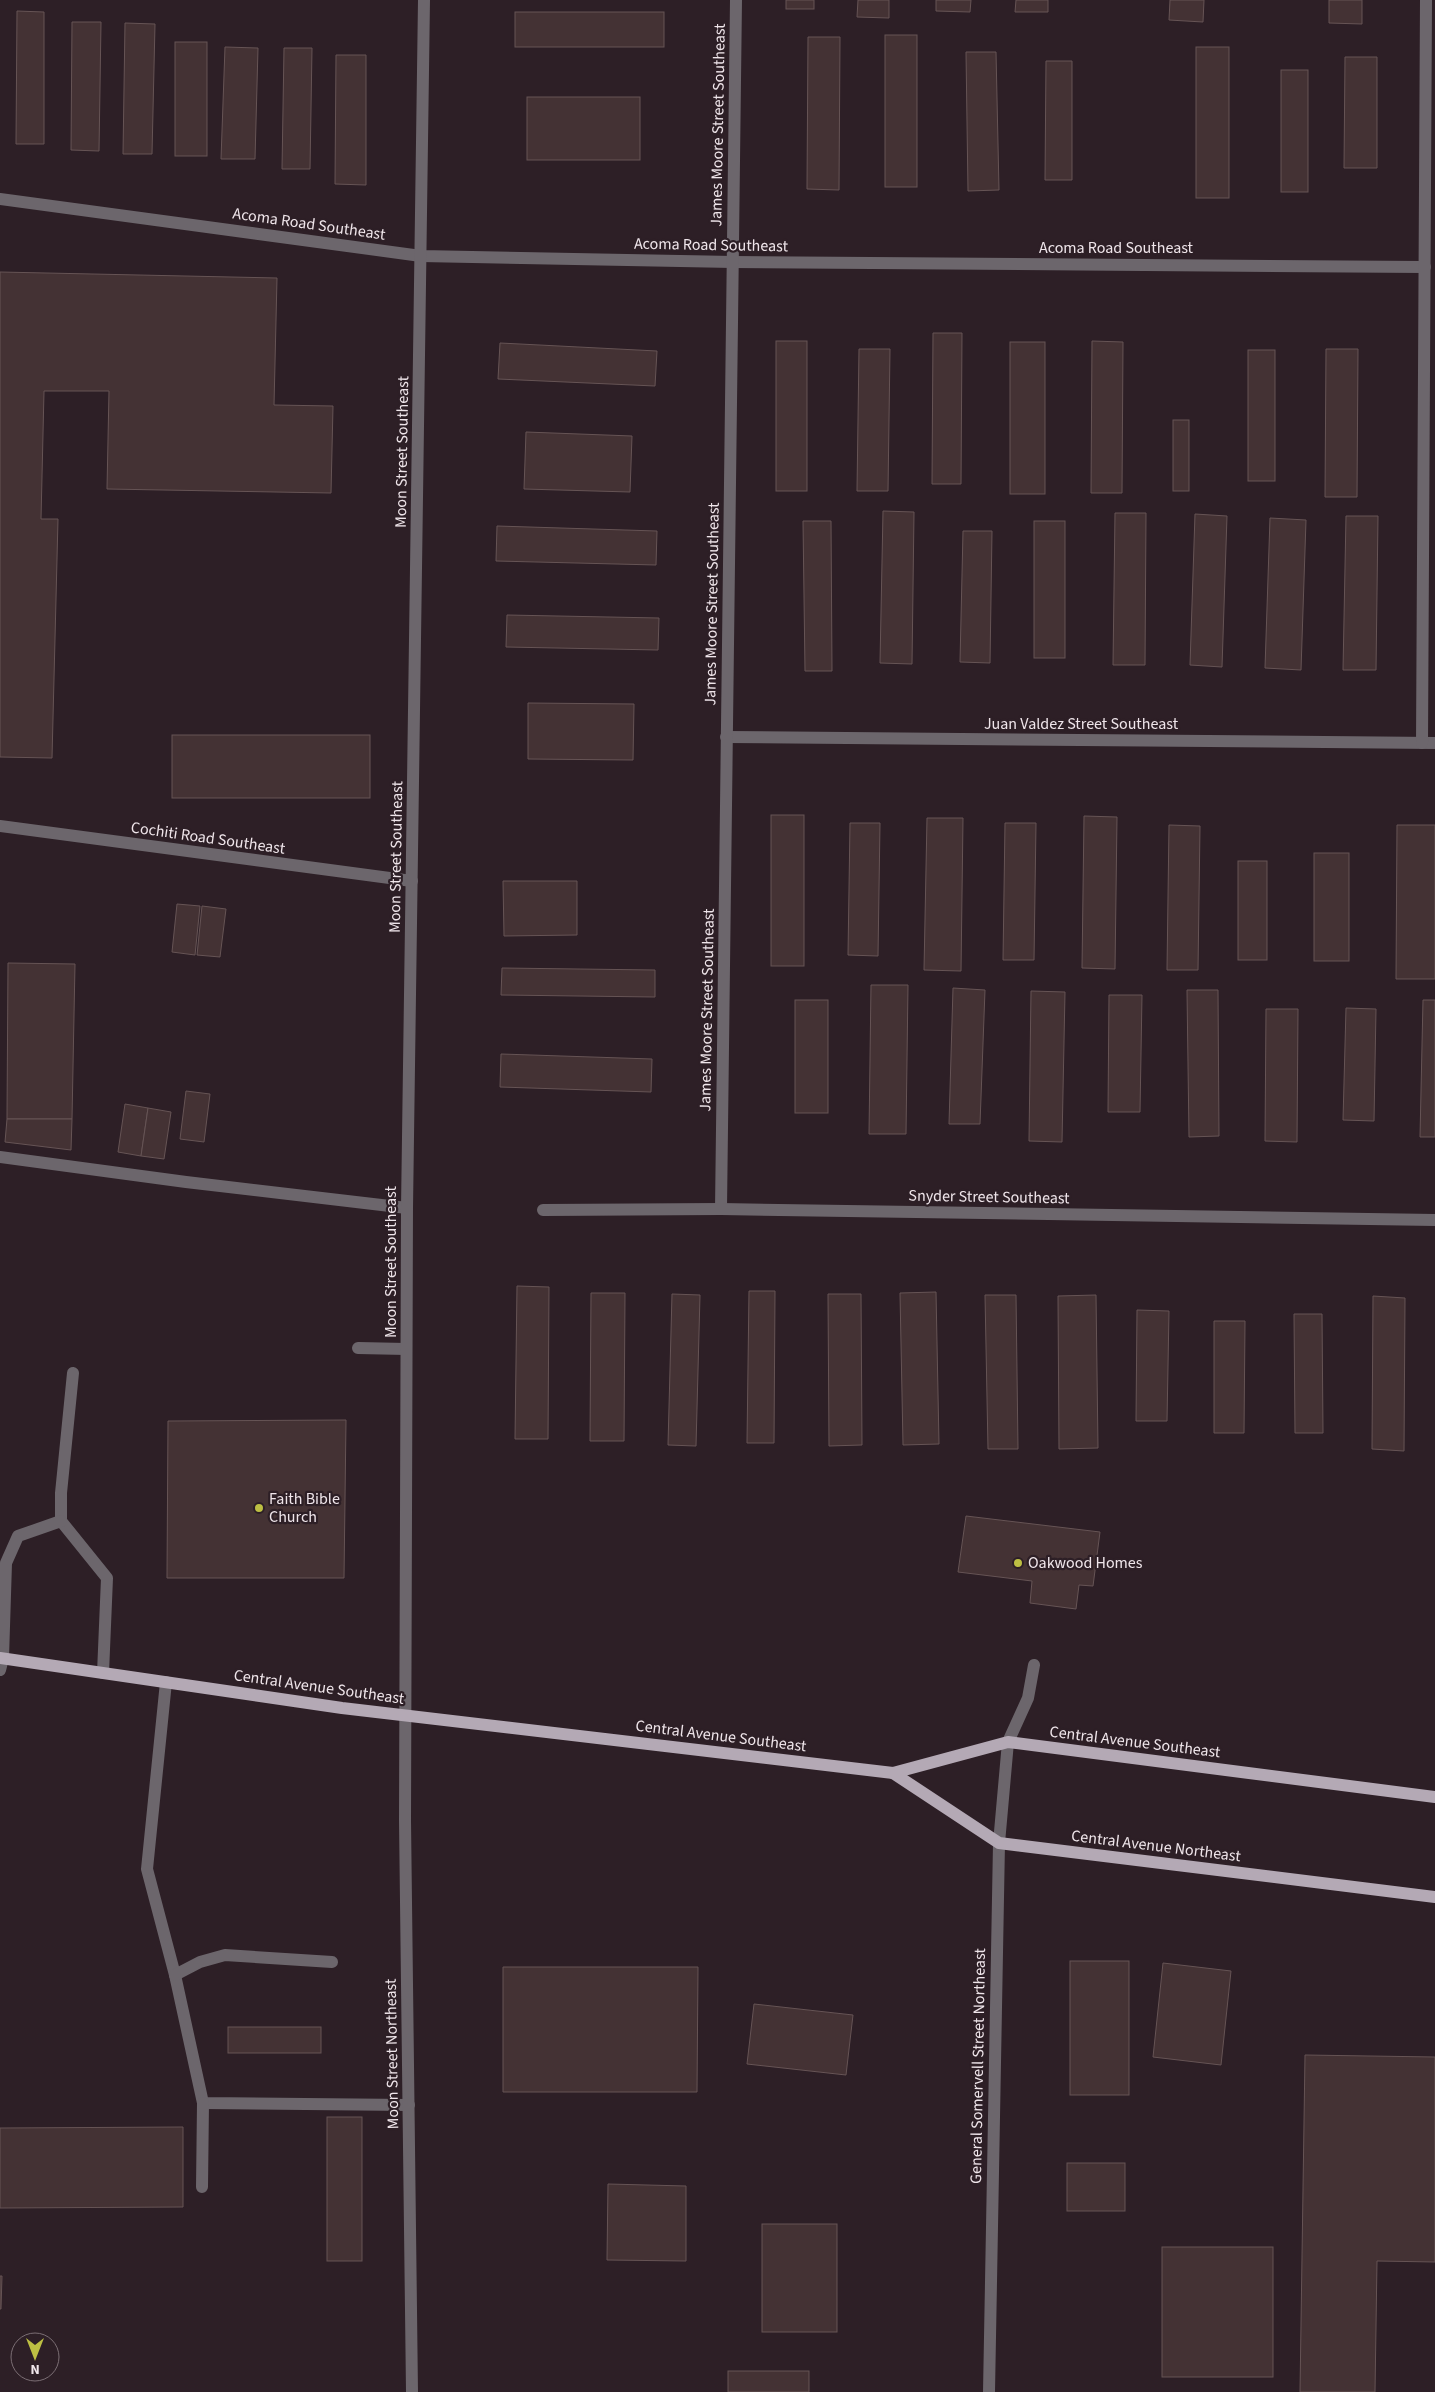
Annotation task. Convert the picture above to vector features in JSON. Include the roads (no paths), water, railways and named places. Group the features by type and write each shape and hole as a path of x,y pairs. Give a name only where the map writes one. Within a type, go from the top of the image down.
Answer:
{"main road":[{"name":"Central Avenue Southeast","path":"1,1662 103,1673 406,1715 893,1772 1008,1742 1435,1797"},
{"name":"Central Avenue Northeast","path":"893,1772 999,1843 1435,1896"}],"street":[{"name":"Moon Street Southeast","path":"406,1715 407,1208 424,0"},
{"name":"James Moore Street Southeast","path":"721,1209 736,0"},
{"path":"1426,0 1425,266 1428,743"},
{"name":"Acoma Road Southeast","path":"0,200 421,256 733,262 1425,266"},
{"name":"Juan Valdez Street Southeast","path":"726,737 1428,743"},
{"name":"Cochiti Road Southeast","path":"0,826 412,881"},
{"path":"0,1157 186,1182 407,1208"},
{"name":"Snyder Street Southeast","path":"543,1210 721,1209 1435,1220"},
{"path":"358,1348 406,1349"},
{"path":"73,1373 61,1493 61,1520 107,1578 103,1673"},
{"path":"1,1662 6,1563 18,1536 61,1520"},
{"name":"General Somervell Street Northeast","path":"989,2392 999,1843 1008,1742 1028,1698 1034,1666"},
{"path":"166,1682 147,1869 174,1975 203,2103 202,2187"},
{"name":"Moon Street Northeast","path":"406,1715 412,2392"},
{"path":"174,1975 200,1962 225,1954 332,1962"},
{"path":"203,2103 409,2105"}],"place":[{"name":"Faith Bible Church","path":"259,1508"},
{"name":"Oakwood Homes","path":"1018,1563"}]}
